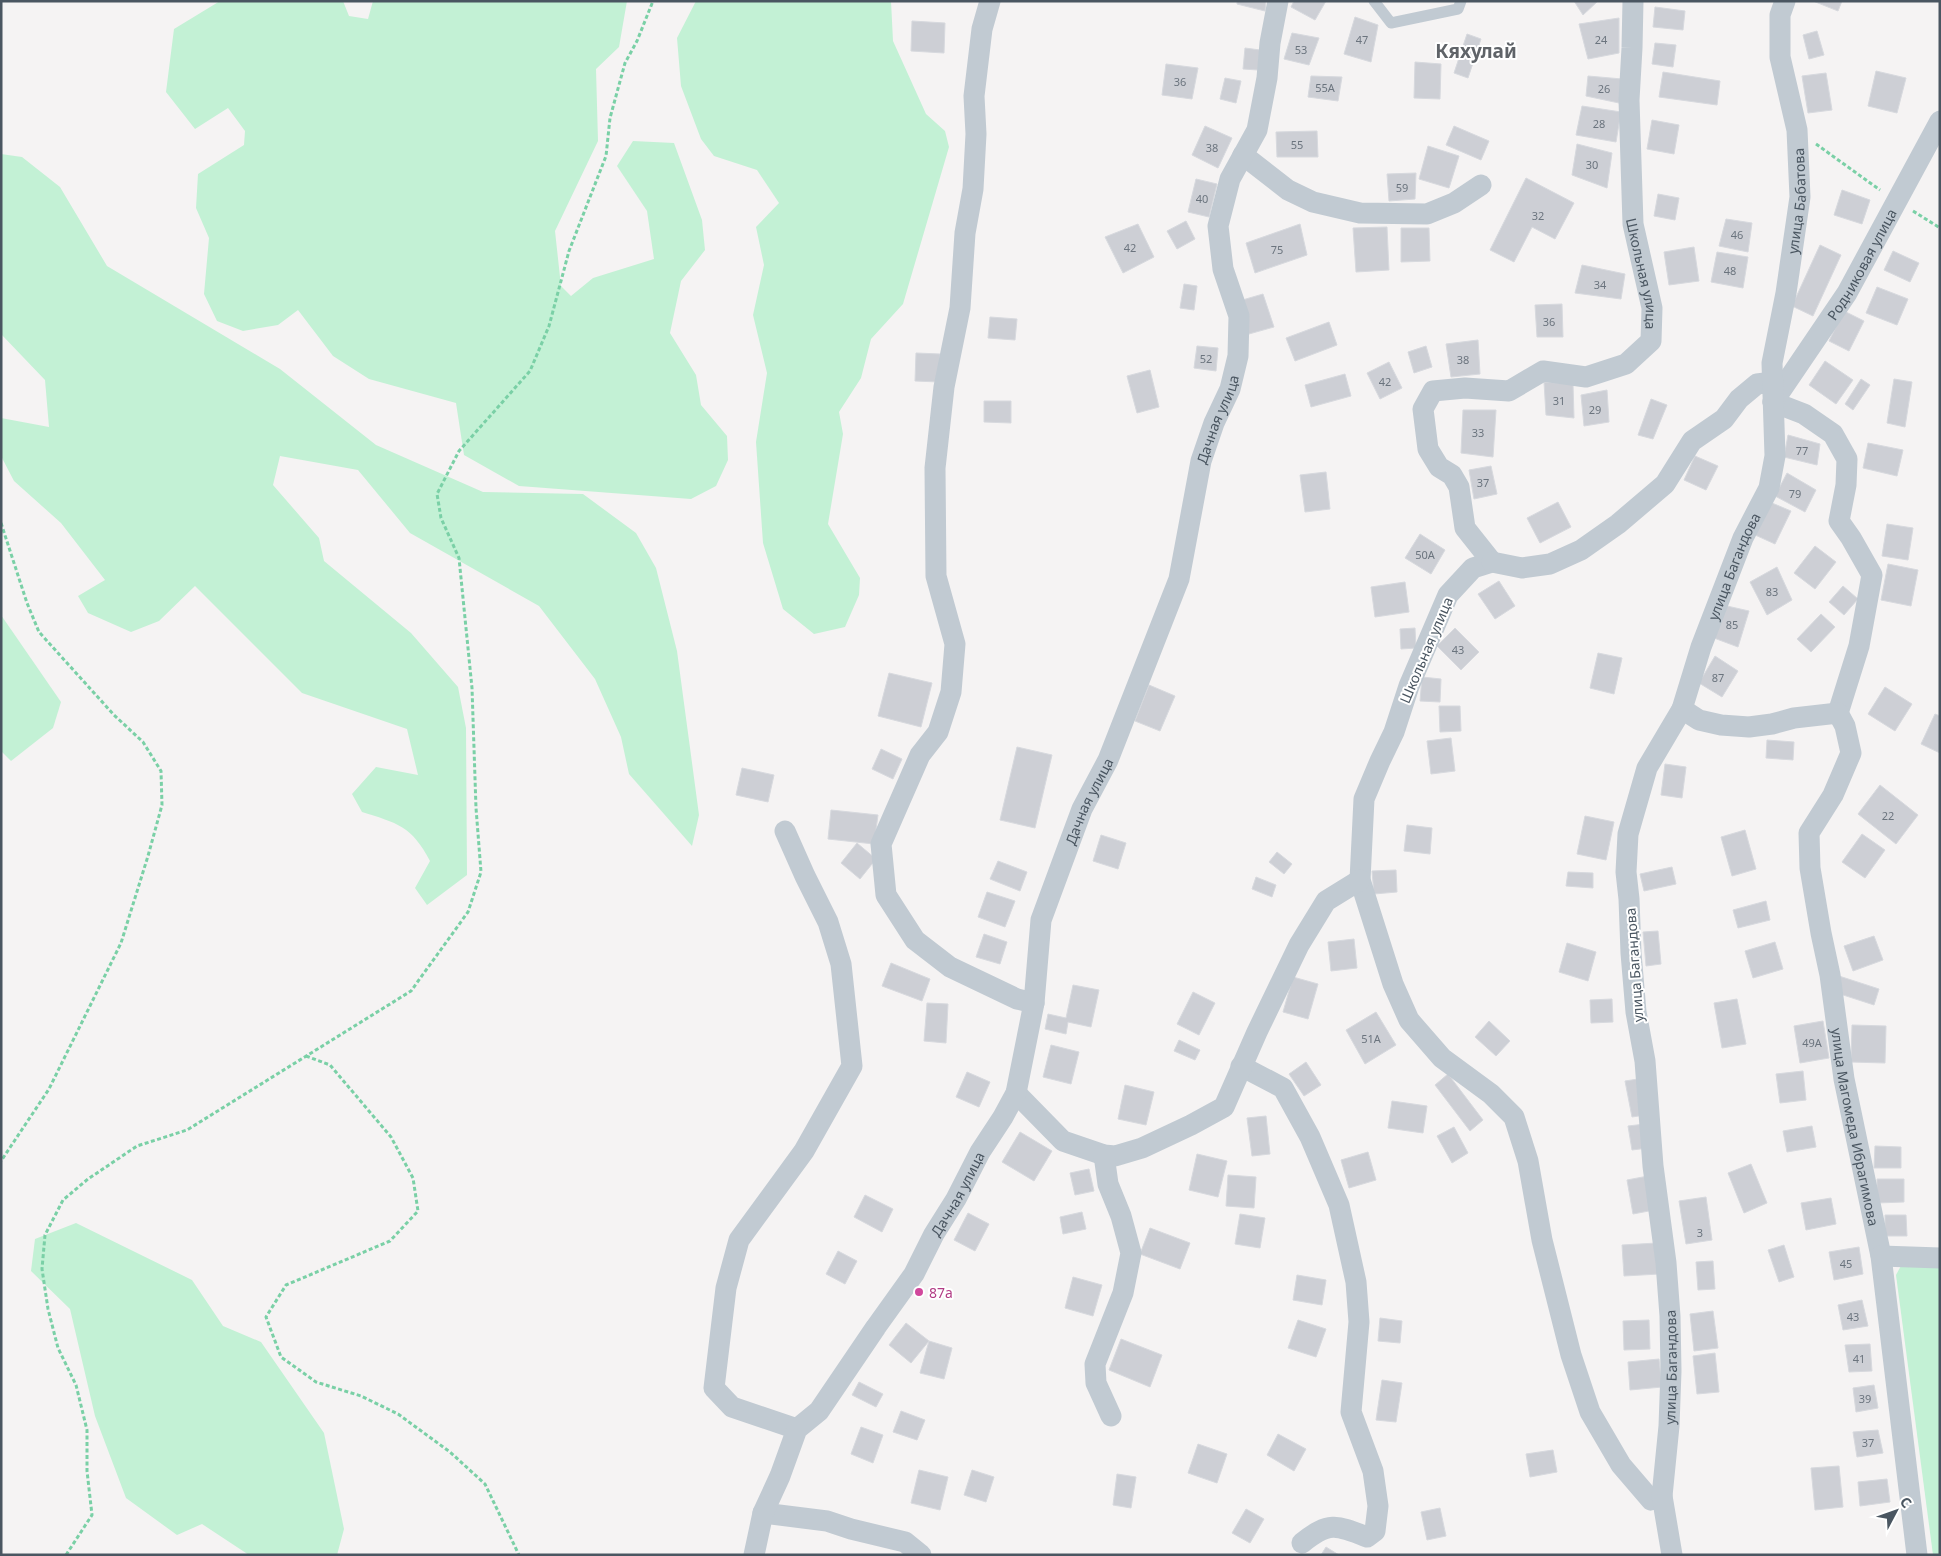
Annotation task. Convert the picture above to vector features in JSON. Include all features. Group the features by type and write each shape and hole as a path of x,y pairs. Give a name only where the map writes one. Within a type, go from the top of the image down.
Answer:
{"street":[{"path":"990,1 982,29 974,96 976,134 973,189 965,233 960,308 944,387 935,468 936,576 955,644 951,692 938,732 920,755 881,844 886,895 915,940 950,967 1017,999 1034,1003"},
{"name":"Дачная улица","path":"797,1429 819,1411 914,1274 980,1152 1016,1093 1034,1003 1040,920 1082,809 1108,760 1179,579 1201,461 1214,423 1230,389 1238,356 1239,316 1223,269 1218,226 1230,179 1257,130 1267,78 1270,43 1278,1"},
{"name":"Школьная улица","path":"1360,880 1364,799 1394,732 1409,686 1448,595 1473,568 1492,562 1465,528 1459,487 1452,475 1439,467 1428,449 1423,409 1434,391 1465,388 1509,391 1543,371 1586,377 1626,364 1651,341 1652,308 1633,224 1629,100 1633,1"},
{"name":"улица Бабатова","path":"1773,392 1772,363 1786,293 1800,197 1797,130 1780,58 1780,15 1785,1"},
{"name":"Родниковая улица","path":"1773,392 1847,293 1940,120"},
{"path":"1243,155 1288,190 1313,202 1360,213 1427,214 1454,203 1481,185"},
{"path":"1492,562 1522,568 1550,564 1581,550 1618,524 1665,484 1692,441 1724,419 1740,399 1757,384 1773,392 1833,434 1847,459 1846,485 1839,520 1872,575 1859,646 1838,713 1794,718 1772,724 1749,727 1721,725 1698,720 1682,709"},
{"name":"улица Багандова","path":"1672,1555 1662,1496 1669,1426 1671,1371 1669,1308 1666,1263 1653,1166 1645,1061 1636,1012 1626,872 1628,834 1647,768 1682,709 1701,647 1744,538 1769,488 1775,456 1773,392"},
{"name":"улица Магомеда Ибрагимова","path":"1838,713 1845,726 1851,753 1833,795 1809,833 1810,868 1830,975 1844,1079 1881,1256 1916,1555"},
{"path":"754,1555 763,1513 780,1476 797,1429 732,1407 714,1388 726,1288 739,1240 804,1151 852,1066 841,964 828,922 785,831"},
{"path":"1016,1093 1063,1141 1104,1155 1115,1156 1142,1148 1224,1107 1241,1066 1299,945 1326,901 1360,880 1394,984 1409,1020 1442,1058 1491,1094 1514,1117 1528,1161 1542,1240 1571,1355 1590,1412 1621,1465 1651,1500 1662,1496"},
{"path":"1241,1066 1283,1088 1296,1110 1310,1137 1339,1205 1356,1282 1359,1322 1351,1412 1373,1471 1378,1506 1375,1531 1367,1537 1338,1526 1314,1532 1302,1543"},
{"path":"1104,1155 1108,1184 1121,1216 1131,1253 1123,1293 1095,1364 1096,1383 1111,1416"},
{"path":"1881,1256 1940,1258"},
{"path":"763,1513 827,1520 851,1529 905,1542 921,1555"}],"lane":[{"path":"1374,1 1391,23 1458,9 1461,1"}],"path":[{"path":"66,1555 92,1515 87,1471 87,1430 76,1385 58,1348 48,1309 42,1269 45,1235 63,1200 88,1179 137,1146 187,1130 411,991 468,912 481,872 476,808 472,688 459,558 441,518 437,494 458,451 530,370 549,326 569,251 606,156 610,118 625,64 637,41 652,1"},
{"path":"1797,130 1895,201 1940,228"},
{"path":"1,523 27,603 39,632 114,715 143,742 161,771 162,804 121,943 49,1089 1,1161"},
{"path":"306,1056 330,1065 392,1138 414,1178 418,1211 390,1242 286,1285 266,1317 281,1357 316,1382 361,1396 398,1414 450,1452 485,1484 520,1555"}],"green space":[{"path":"220,1 343,1 349,16 368,19 373,1 627,1 619,47 596,69 598,141 555,231 561,286 571,296 593,278 654,259 647,211 617,166 633,141 674,143 702,220 705,250 681,281 670,333 696,375 701,405 727,436 728,460 716,486 691,499 519,486 464,455 456,403 369,379 333,356 298,310 278,325 243,331 217,321 204,294 209,238 196,208 198,174 244,145 245,131 228,108 195,129 166,92 174,29"},
{"path":"696,1 891,1 893,41 926,114 945,131 949,147 903,304 871,339 861,378 839,412 843,434 828,524 860,578 859,595 845,627 814,634 783,609 763,543 756,442 767,373 753,315 764,265 756,227 779,203 757,170 714,156 701,139 681,86 677,38"},
{"path":"1,154 22,157 60,187 107,266 280,369 376,445 483,492 583,494 636,533 656,568 677,651 699,815 692,846 629,774 621,737 595,679 539,606 410,533 358,470 280,456 273,485 319,538 324,561 411,633 458,687 466,728 467,875 427,905 415,888 430,861 417,840 394,823 362,812 352,794 376,767 418,775 407,729 302,693 195,586 159,621 131,632 88,613 78,596 105,580 61,523 14,481 1,456 1,418 49,427 45,380 1,334"},
{"path":"1,615 61,702 53,728 11,761 1,751"},
{"path":"76,1223 192,1280 223,1326 261,1342 324,1433 344,1529 337,1555 249,1555 202,1524 177,1535 126,1498 95,1416 70,1309 31,1271 35,1239"},
{"path":"1903,1262 1940,1266 1940,1555 1933,1555 1896,1275"}],"building":[{"path":"1237,1 1266,1 1265,11 1237,4"},
{"path":"1294,1 1326,1 1315,20 1291,7"},
{"path":"1574,1 1598,1 1583,15"},
{"path":"1813,1 1842,1 1838,11"},
{"path":"1655,7 1685,11 1683,30 1653,27"},
{"path":"1355,17 1378,25 1371,62 1344,54"},
{"path":"1619,18 1619,53 1588,59 1579,24"},
{"path":"912,21 945,23 944,53 911,51"},
{"path":"1817,31 1824,55 1809,59 1803,35"},
{"path":"1292,33 1319,38 1309,65 1284,59"},
{"path":"1467,34 1481,39 1468,78 1454,73"},
{"path":"1655,43 1676,45 1673,67 1652,64"},
{"path":"1245,48 1260,50 1258,70 1243,69"},
{"path":"1415,62 1441,64 1440,99 1414,98"},
{"path":"1166,64 1198,68 1192,99 1162,95"},
{"path":"1876,71 1906,78 1897,113 1868,106"},
{"path":"1663,72 1720,81 1717,105 1659,97"},
{"path":"1826,73 1832,110 1808,113 1802,76"},
{"path":"1311,76 1342,77 1338,101 1308,97"},
{"path":"1588,76 1622,79 1619,103 1586,96"},
{"path":"1225,78 1241,81 1236,103 1220,99"},
{"path":"1582,106 1621,112 1616,142 1576,135"},
{"path":"1652,120 1679,125 1674,154 1647,149"},
{"path":"1205,126 1232,138 1218,168 1192,155"},
{"path":"1454,126 1489,141 1481,160 1446,145"},
{"path":"1317,131 1318,157 1277,157 1276,132"},
{"path":"1577,144 1612,153 1607,188 1572,175"},
{"path":"1428,146 1459,156 1449,188 1419,179"},
{"path":"1416,173 1415,199 1389,201 1387,174"},
{"path":"1526,178 1574,203 1555,239 1532,227 1514,262 1490,250"},
{"path":"1196,179 1217,184 1209,217 1188,212"},
{"path":"1842,190 1870,200 1862,224 1834,215"},
{"path":"1658,194 1679,198 1675,220 1654,216"},
{"path":"1726,219 1752,223 1748,252 1719,246"},
{"path":"1186,221 1195,239 1177,249 1167,231"},
{"path":"1138,224 1154,257 1123,273 1105,237"},
{"path":"1300,224 1307,255 1255,273 1246,243"},
{"path":"1387,227 1389,270 1356,272 1353,228"},
{"path":"1401,228 1429,228 1430,261 1401,262"},
{"path":"1820,245 1841,255 1813,316 1792,306"},
{"path":"1694,247 1699,281 1669,285 1664,252"},
{"path":"1893,251 1919,263 1910,282 1884,270"},
{"path":"1717,252 1748,257 1743,288 1711,282"},
{"path":"1582,265 1625,274 1621,299 1575,293"},
{"path":"1184,284 1197,286 1194,310 1180,308"},
{"path":"1877,287 1908,299 1897,325 1866,313"},
{"path":"1263,294 1274,327 1249,334 1239,301"},
{"path":"1562,304 1563,337 1537,337 1535,305"},
{"path":"1844,311 1864,321 1849,351 1829,341"},
{"path":"990,317 1017,319 1015,340 988,338"},
{"path":"1329,322 1337,345 1295,361 1286,338"},
{"path":"1478,340 1480,374 1451,377 1446,344"},
{"path":"1197,346 1218,348 1216,371 1194,368"},
{"path":"1426,346 1432,367 1414,373 1408,352"},
{"path":"916,353 940,354 939,382 915,381"},
{"path":"1825,361 1853,380 1836,404 1809,385"},
{"path":"1389,362 1402,388 1380,399 1367,373"},
{"path":"1150,370 1159,407 1137,413 1127,376"},
{"path":"1345,374 1351,396 1311,407 1305,385"},
{"path":"1861,379 1870,385 1853,410 1845,404"},
{"path":"1894,379 1912,382 1905,427 1887,423"},
{"path":"1544,382 1573,384 1574,418 1546,415"},
{"path":"1607,390 1609,422 1584,426 1581,395"},
{"path":"1651,399 1667,405 1653,439 1638,435"},
{"path":"984,401 1011,401 1011,423 984,422"},
{"path":"1463,410 1496,410 1493,457 1461,453"},
{"path":"1788,435 1820,444 1817,465 1784,457"},
{"path":"1868,443 1903,450 1897,476 1863,468"},
{"path":"1695,456 1718,466 1706,490 1684,480"},
{"path":"1491,466 1497,494 1474,499 1469,470"},
{"path":"1326,472 1330,509 1305,512 1300,475"},
{"path":"1787,473 1816,490 1805,512 1775,496"},
{"path":"1558,502 1571,527 1540,543 1527,518"},
{"path":"1772,503 1791,511 1775,544 1753,534"},
{"path":"1887,524 1913,528 1908,560 1882,556"},
{"path":"1420,534 1445,550 1431,574 1405,558"},
{"path":"1815,546 1836,562 1815,589 1794,573"},
{"path":"1888,564 1918,570 1911,606 1881,600"},
{"path":"1777,567 1792,600 1767,615 1750,582"},
{"path":"1499,581 1515,606 1495,619 1478,594"},
{"path":"1405,582 1409,612 1375,617 1371,587"},
{"path":"1843,586 1858,599 1844,615 1829,602"},
{"path":"1727,606 1749,611 1738,647 1714,638"},
{"path":"1821,614 1835,627 1811,652 1797,639"},
{"path":"1415,628 1416,648 1401,649 1400,629"},
{"path":"1455,628 1479,652 1461,670 1437,646"},
{"path":"1598,653 1622,658 1614,694 1590,688"},
{"path":"1715,656 1738,671 1722,697 1699,683"},
{"path":"889,673 932,683 921,727 878,716"},
{"path":"1422,677 1441,679 1440,702 1420,701"},
{"path":"1149,685 1175,696 1160,731 1135,721"},
{"path":"1885,687 1912,704 1895,731 1868,714"},
{"path":"1439,706 1460,706 1461,731 1440,732"},
{"path":"1935,714 1940,716 1940,753 1921,744"},
{"path":"1451,738 1455,771 1431,774 1427,741"},
{"path":"1767,740 1794,742 1793,760 1766,758"},
{"path":"1017,747 1052,755 1035,828 1000,820"},
{"path":"881,749 902,759 893,779 872,769"},
{"path":"1665,764 1686,767 1682,798 1661,795"},
{"path":"742,768 774,775 768,802 736,795"},
{"path":"1880,785 1918,815 1896,844 1858,814"},
{"path":"831,810 878,815 874,844 828,839"},
{"path":"1585,816 1614,822 1606,860 1577,854"},
{"path":"1407,825 1432,828 1430,854 1404,851"},
{"path":"1745,830 1756,869 1732,876 1721,837"},
{"path":"1862,834 1885,850 1865,878 1842,862"},
{"path":"1101,835 1126,843 1118,869 1093,861"},
{"path":"857,843 876,859 860,879 841,863"},
{"path":"1277,852 1292,864 1284,874 1269,862"},
{"path":"998,861 1027,872 1020,891 990,879"},
{"path":"1672,867 1676,884 1644,891 1640,874"},
{"path":"1396,870 1397,892 1374,894 1372,871"},
{"path":"1568,872 1593,873 1593,888 1566,886"},
{"path":"1256,877 1276,885 1272,897 1252,889"},
{"path":"987,892 1015,901 1005,927 978,917"},
{"path":"1766,901 1770,920 1738,928 1733,910"},
{"path":"1658,931 1661,964 1646,966 1643,932"},
{"path":"984,934 1007,942 1000,964 976,957"},
{"path":"1874,936 1883,960 1853,971 1844,946"},
{"path":"1354,939 1357,968 1331,971 1328,942"},
{"path":"1775,942 1783,969 1753,978 1745,951"},
{"path":"1567,943 1596,952 1588,981 1559,972"},
{"path":"891,963 930,979 922,1001 882,986"},
{"path":"1839,976 1879,989 1874,1005 1834,992"},
{"path":"1293,977 1318,984 1308,1019 1283,1012"},
{"path":"1073,985 1099,990 1091,1027 1068,1022 1066,1034 1045,1029 1048,1014 1066,1018"},
{"path":"1193,992 1215,1003 1199,1035 1177,1024"},
{"path":"1612,999 1613,1022 1591,1023 1590,1000"},
{"path":"1737,999 1746,1044 1722,1048 1714,1003"},
{"path":"927,1003 948,1004 946,1043 924,1041"},
{"path":"1376,1012 1396,1045 1365,1064 1346,1030"},
{"path":"1489,1021 1510,1041 1496,1056 1475,1037"},
{"path":"1823,1021 1829,1058 1800,1063 1794,1026"},
{"path":"1852,1025 1886,1026 1885,1063 1851,1062"},
{"path":"1179,1040 1200,1050 1195,1060 1174,1051"},
{"path":"1051,1045 1079,1052 1071,1084 1043,1077"},
{"path":"1306,1062 1321,1085 1304,1096 1289,1074"},
{"path":"1803,1071 1806,1100 1780,1103 1776,1074"},
{"path":"967,1072 990,1082 979,1107 956,1097"},
{"path":"1448,1074 1483,1120 1470,1131 1435,1085"},
{"path":"1638,1079 1645,1115 1632,1117 1625,1081"},
{"path":"1125,1085 1154,1092 1146,1125 1118,1119"},
{"path":"1392,1101 1427,1106 1423,1133 1388,1128"},
{"path":"1266,1116 1270,1154 1252,1156 1247,1118"},
{"path":"1645,1124 1648,1148 1632,1150 1628,1126"},
{"path":"1812,1126 1816,1147 1787,1152 1783,1131"},
{"path":"1454,1127 1468,1153 1452,1163 1437,1136"},
{"path":"1020,1132 1052,1151 1034,1181 1002,1162"},
{"path":"1875,1146 1901,1147 1901,1168 1874,1168"},
{"path":"1368,1152 1376,1180 1349,1188 1341,1160"},
{"path":"1197,1154 1227,1161 1218,1197 1189,1190"},
{"path":"1751,1164 1767,1203 1744,1213 1728,1173"},
{"path":"1089,1169 1094,1191 1075,1195 1070,1173"},
{"path":"1228,1175 1256,1177 1254,1208 1226,1206"},
{"path":"1648,1176 1654,1210 1633,1214 1627,1180"},
{"path":"1877,1179 1904,1179 1904,1202 1877,1203"},
{"path":"865,1195 893,1209 882,1232 854,1217"},
{"path":"1706,1197 1712,1240 1686,1244 1679,1201"},
{"path":"1831,1198 1836,1224 1806,1230 1801,1203"},
{"path":"1082,1212 1086,1229 1063,1234 1060,1217"},
{"path":"968,1213 989,1224 975,1251 954,1240"},
{"path":"1240,1214 1265,1218 1260,1248 1235,1244"},
{"path":"1885,1215 1906,1215 1907,1236 1885,1236"},
{"path":"1150,1228 1190,1243 1180,1269 1140,1254"},
{"path":"1657,1243 1659,1274 1624,1276 1622,1245"},
{"path":"1784,1245 1794,1277 1779,1282 1768,1250"},
{"path":"1859,1247 1863,1274 1834,1280 1829,1252"},
{"path":"838,1251 857,1261 845,1284 826,1274"},
{"path":"1713,1261 1715,1289 1698,1290 1696,1262"},
{"path":"1297,1275 1326,1280 1322,1305 1293,1300"},
{"path":"1073,1277 1102,1285 1093,1316 1065,1308"},
{"path":"1862,1300 1868,1326 1843,1330 1838,1305"},
{"path":"1713,1311 1718,1348 1694,1351 1690,1314"},
{"path":"1380,1318 1402,1321 1400,1343 1378,1341"},
{"path":"1298,1320 1326,1329 1316,1357 1288,1348"},
{"path":"1649,1320 1650,1349 1624,1350 1623,1321"},
{"path":"906,1323 929,1341 911,1363 889,1345"},
{"path":"1121,1339 1162,1355 1150,1387 1109,1370"},
{"path":"929,1341 952,1348 944,1379 920,1373"},
{"path":"1870,1344 1872,1371 1849,1372 1845,1345"},
{"path":"1715,1353 1719,1392 1697,1394 1693,1356"},
{"path":"1659,1359 1662,1387 1630,1390 1628,1362"},
{"path":"1382,1380 1402,1383 1396,1422 1376,1420"},
{"path":"859,1382 883,1394 876,1407 852,1395"},
{"path":"1874,1385 1878,1408 1856,1412 1853,1388"},
{"path":"901,1411 925,1420 917,1440 893,1432"},
{"path":"861,1427 883,1435 873,1463 851,1454"},
{"path":"1878,1430 1883,1453 1857,1457 1853,1432"},
{"path":"1278,1434 1306,1449 1294,1471 1267,1455"},
{"path":"1198,1444 1227,1454 1217,1483 1188,1473"},
{"path":"1553,1450 1557,1472 1530,1477 1526,1454"},
{"path":"1839,1466 1843,1507 1815,1510 1811,1468"},
{"path":"919,1470 948,1477 940,1510 911,1503"},
{"path":"972,1470 994,1477 986,1502 964,1495"},
{"path":"1117,1474 1136,1477 1131,1508 1113,1505"},
{"path":"1887,1479 1890,1502 1860,1506 1858,1482"},
{"path":"1440,1508 1446,1536 1427,1540 1421,1512"},
{"path":"1246,1509 1264,1519 1250,1543 1232,1533"},
{"path":"1326,1547 1339,1555 1321,1555"}],"place":[{"name":"87а","path":"919,1292"}],"district":[{"name":"Кяхулай","path":"1476,51"}]}
